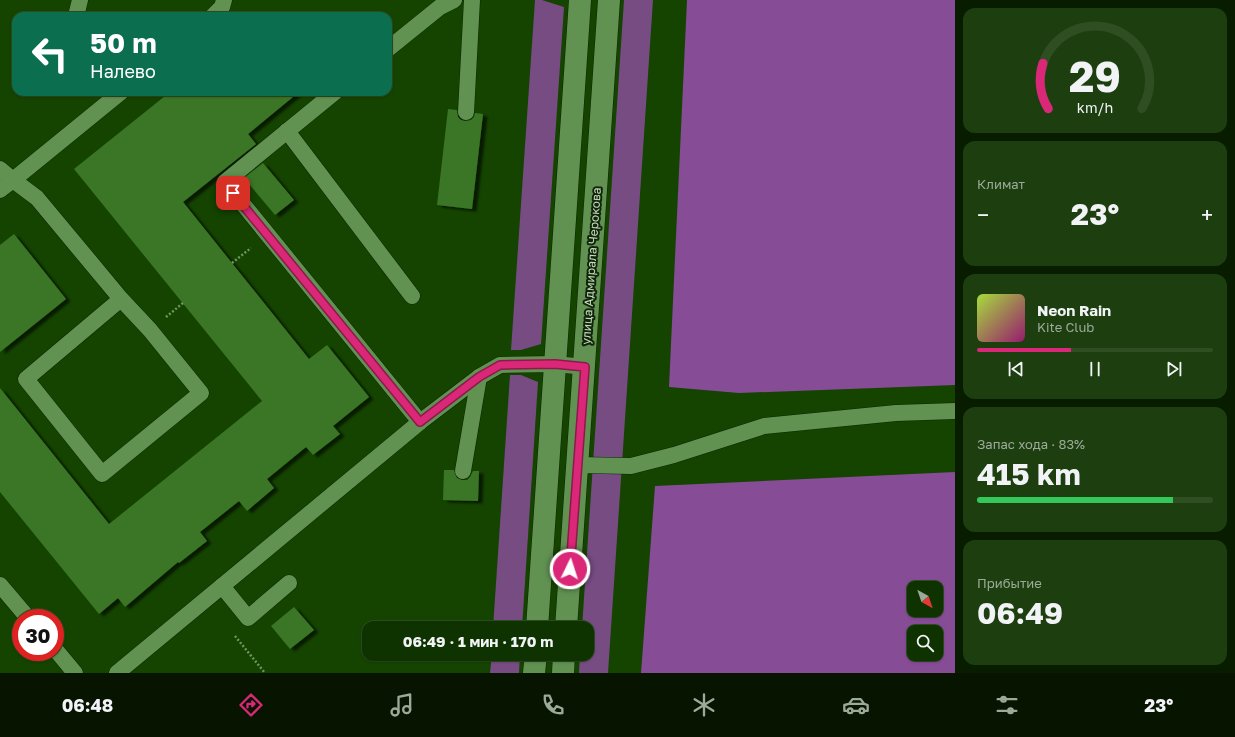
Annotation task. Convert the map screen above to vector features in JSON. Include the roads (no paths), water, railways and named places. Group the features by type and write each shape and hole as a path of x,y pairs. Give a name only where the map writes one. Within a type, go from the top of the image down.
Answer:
{"street":[{"path":"537,621 580,0"},
{"name":"улица Адмирала Черокова","path":"566,621 609,0"},
{"path":"534,673 535,661"},
{"path":"563,673 564,661"}],"lane":[{"path":"77,12 80,0"},
{"path":"217,12 222,7 224,0"},
{"path":"466,112 472,0"},
{"path":"392,46 442,2"},
{"path":"0,190 116,96"},
{"path":"330,96 225,182 420,422"},
{"path":"287,131 412,296"},
{"path":"0,169 37,198 121,299 150,330 201,393 102,474 26,379 121,299"},
{"path":"118,673 420,422 479,377 500,365 555,364 585,367"},
{"path":"463,471 479,377"},
{"path":"577,465 631,466 674,455 764,426 896,413 955,411"},
{"path":"222,586 248,618 289,583"},
{"path":"0,585 20,609"},
{"path":"64,660 75,673"}]}
